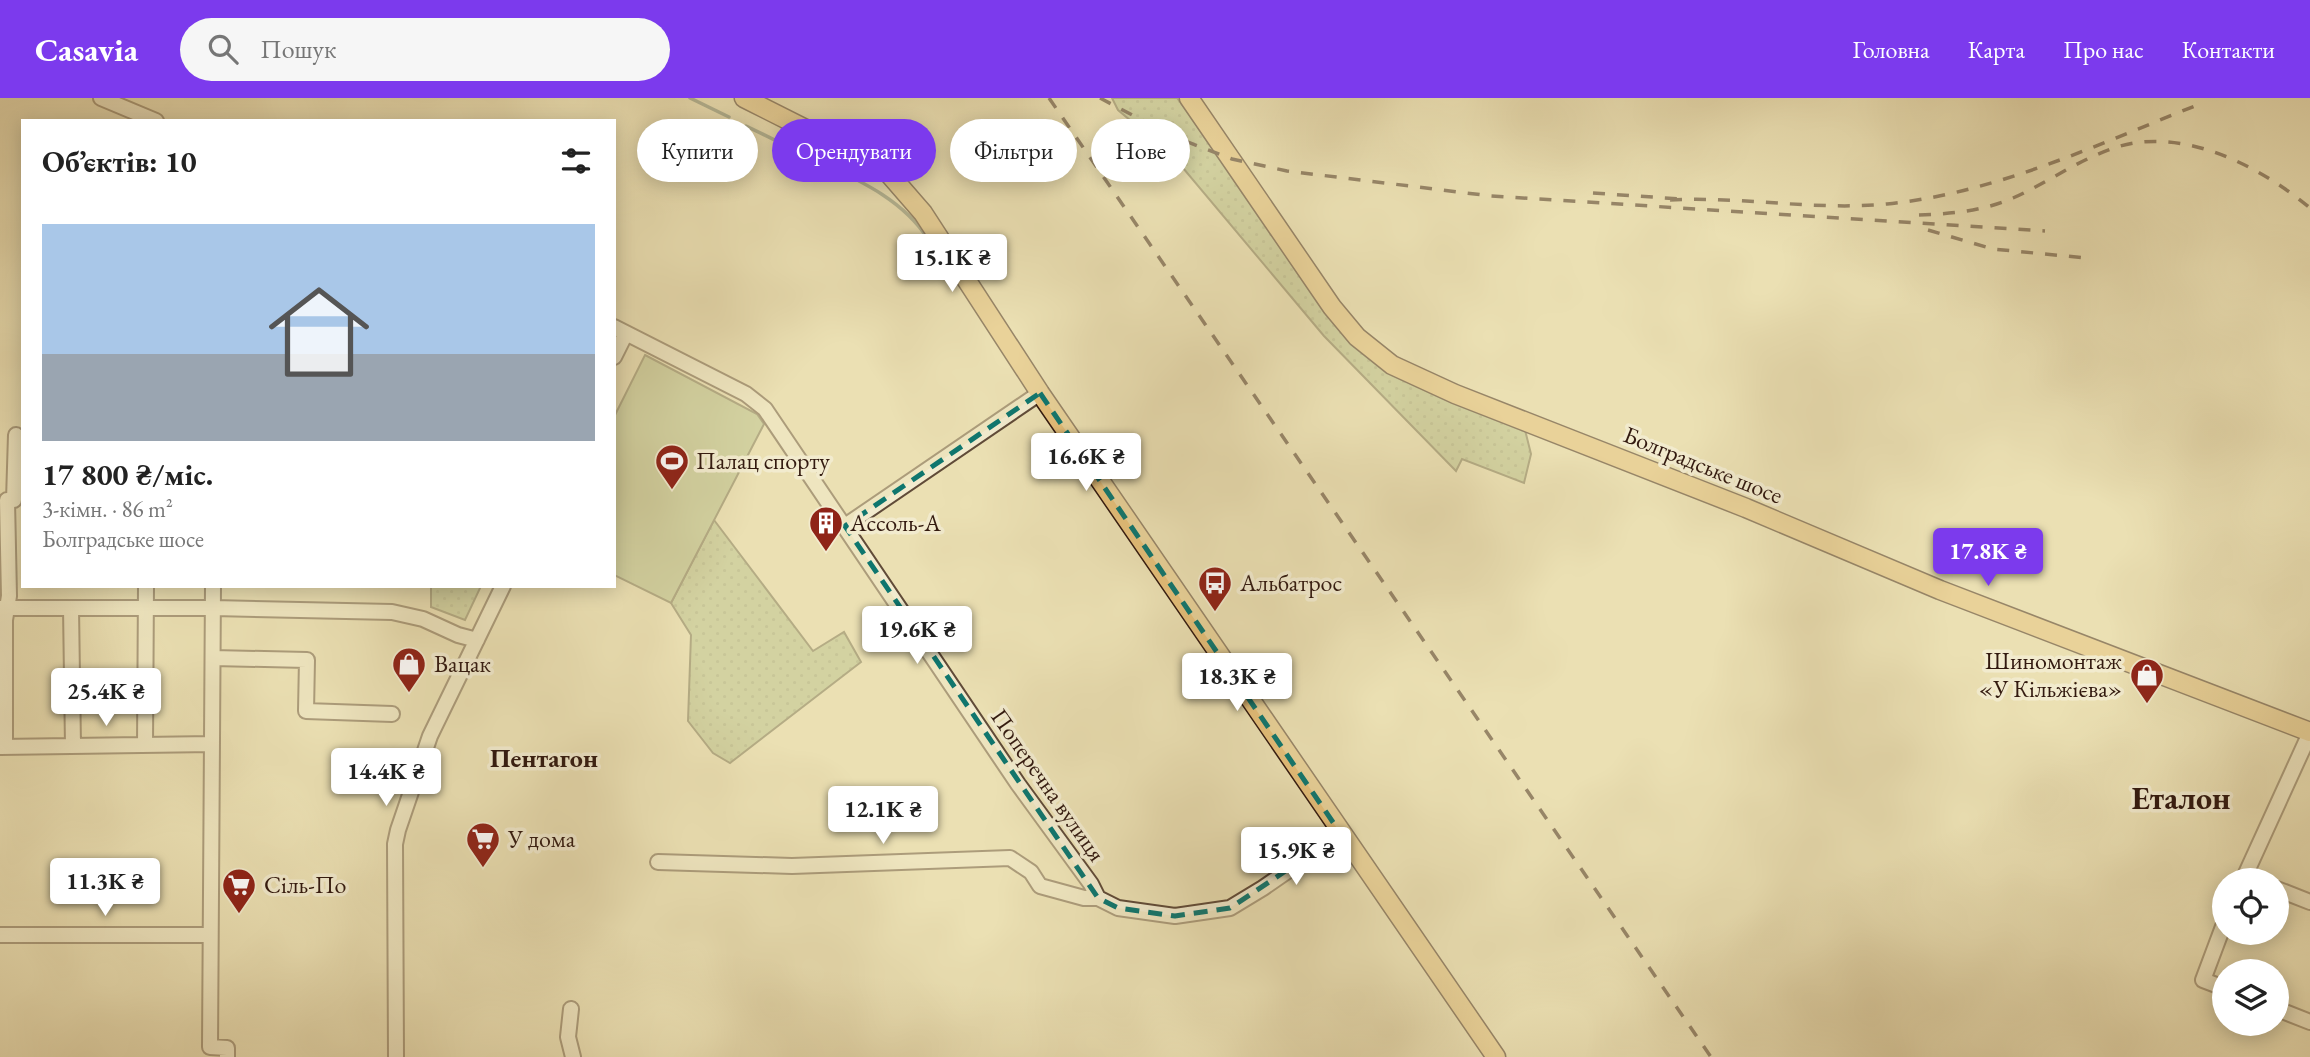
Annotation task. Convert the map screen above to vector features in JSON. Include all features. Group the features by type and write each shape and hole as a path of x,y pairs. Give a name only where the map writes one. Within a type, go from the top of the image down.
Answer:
{"main road":[{"path":"744,98 873,163 890,176 923,213 1040,393 1496,1057"},
{"name":"Болградське шосе","path":"1189,98 1332,307 1357,337 1392,365 1455,394 1746,508 1940,590 2310,732"}],"street":[{"path":"101,98 151,119"},
{"path":"616,348 620,330"},
{"name":"Поперечна вулиця","path":"620,330 746,394 765,409 1098,898 1118,908 1175,916 1230,908 1341,834"},
{"path":"845,526 1040,393"},
{"path":"16,435 14,500 7,500 2,747 212,744"},
{"path":"145,588 145,745"},
{"path":"213,588 210,1047 227,1048 227,1057"},
{"path":"396,1057 395,844 398,830 430,736 502,588"},
{"path":"4,608 214,608 392,612 423,619 458,635 477,640"},
{"path":"71,608 73,746"},
{"path":"213,658 307,660 306,711 391,714"},
{"path":"2253,868 2310,732"},
{"path":"658,862 792,866 1010,858 1031,872 1040,886 1084,898 1098,898"},
{"path":"2289,894 2310,902"},
{"path":"0,935 210,936"},
{"path":"2212,983 2203,980 2216,945"},
{"path":"571,1009 568,1037 573,1057"},
{"path":"2289,1014 2310,1022"}],"highlighted area":[{"path":"1040,393 1341,834 1230,908 1175,916 1118,908 1098,898 845,526"}],"green space":[{"path":"1112,98 1177,98 1221,155 1337,326 1525,430 1531,454 1524,483 1462,459 1456,471 1324,336 1190,176 1190,119 1129,119 1118,110"},
{"name":"Палац спорту","path":"645,355 757,414 764,424 671,603 616,576 616,413"},
{"path":"714,520 813,651 844,632 861,662 730,763 713,753 688,721 691,635 671,603"},
{"path":"431,588 480,588 465,620 431,607"}],"waterway":[{"path":"690,98 729,117"},
{"path":"758,132 772,139"},
{"path":"861,182 902,209 928,239"}],"railway":[{"path":"1049,98 1711,1057"},
{"path":"1100,98 1172,136 1232,159 1287,171 1491,196 2045,231"},
{"path":"1670,200 1860,206 1928,198 2047,165 2200,104"},
{"path":"1919,215 1955,213 1990,206 2013,198 2088,159 2114,148 2140,142 2192,146 2244,164 2290,192 2310,208"},
{"path":"1593,193 1681,199"},
{"path":"1928,230 1993,249 2086,258"}],"place":[{"name":"Палац спорту","path":"672,491"},
{"name":"Ассоль-А","path":"826,553"},
{"name":"Альбатрос","path":"1215,613"},
{"name":"Вацак","path":"409,694"},
{"name":"Шиномонтаж «У Кільжієва»","path":"2147,705"},
{"name":"У дома","path":"483,869"},
{"name":"Сіль-По","path":"239,915"}],"district":[{"name":"Пентагон","path":"544,758"},
{"name":"Еталон","path":"2181,798"}]}
